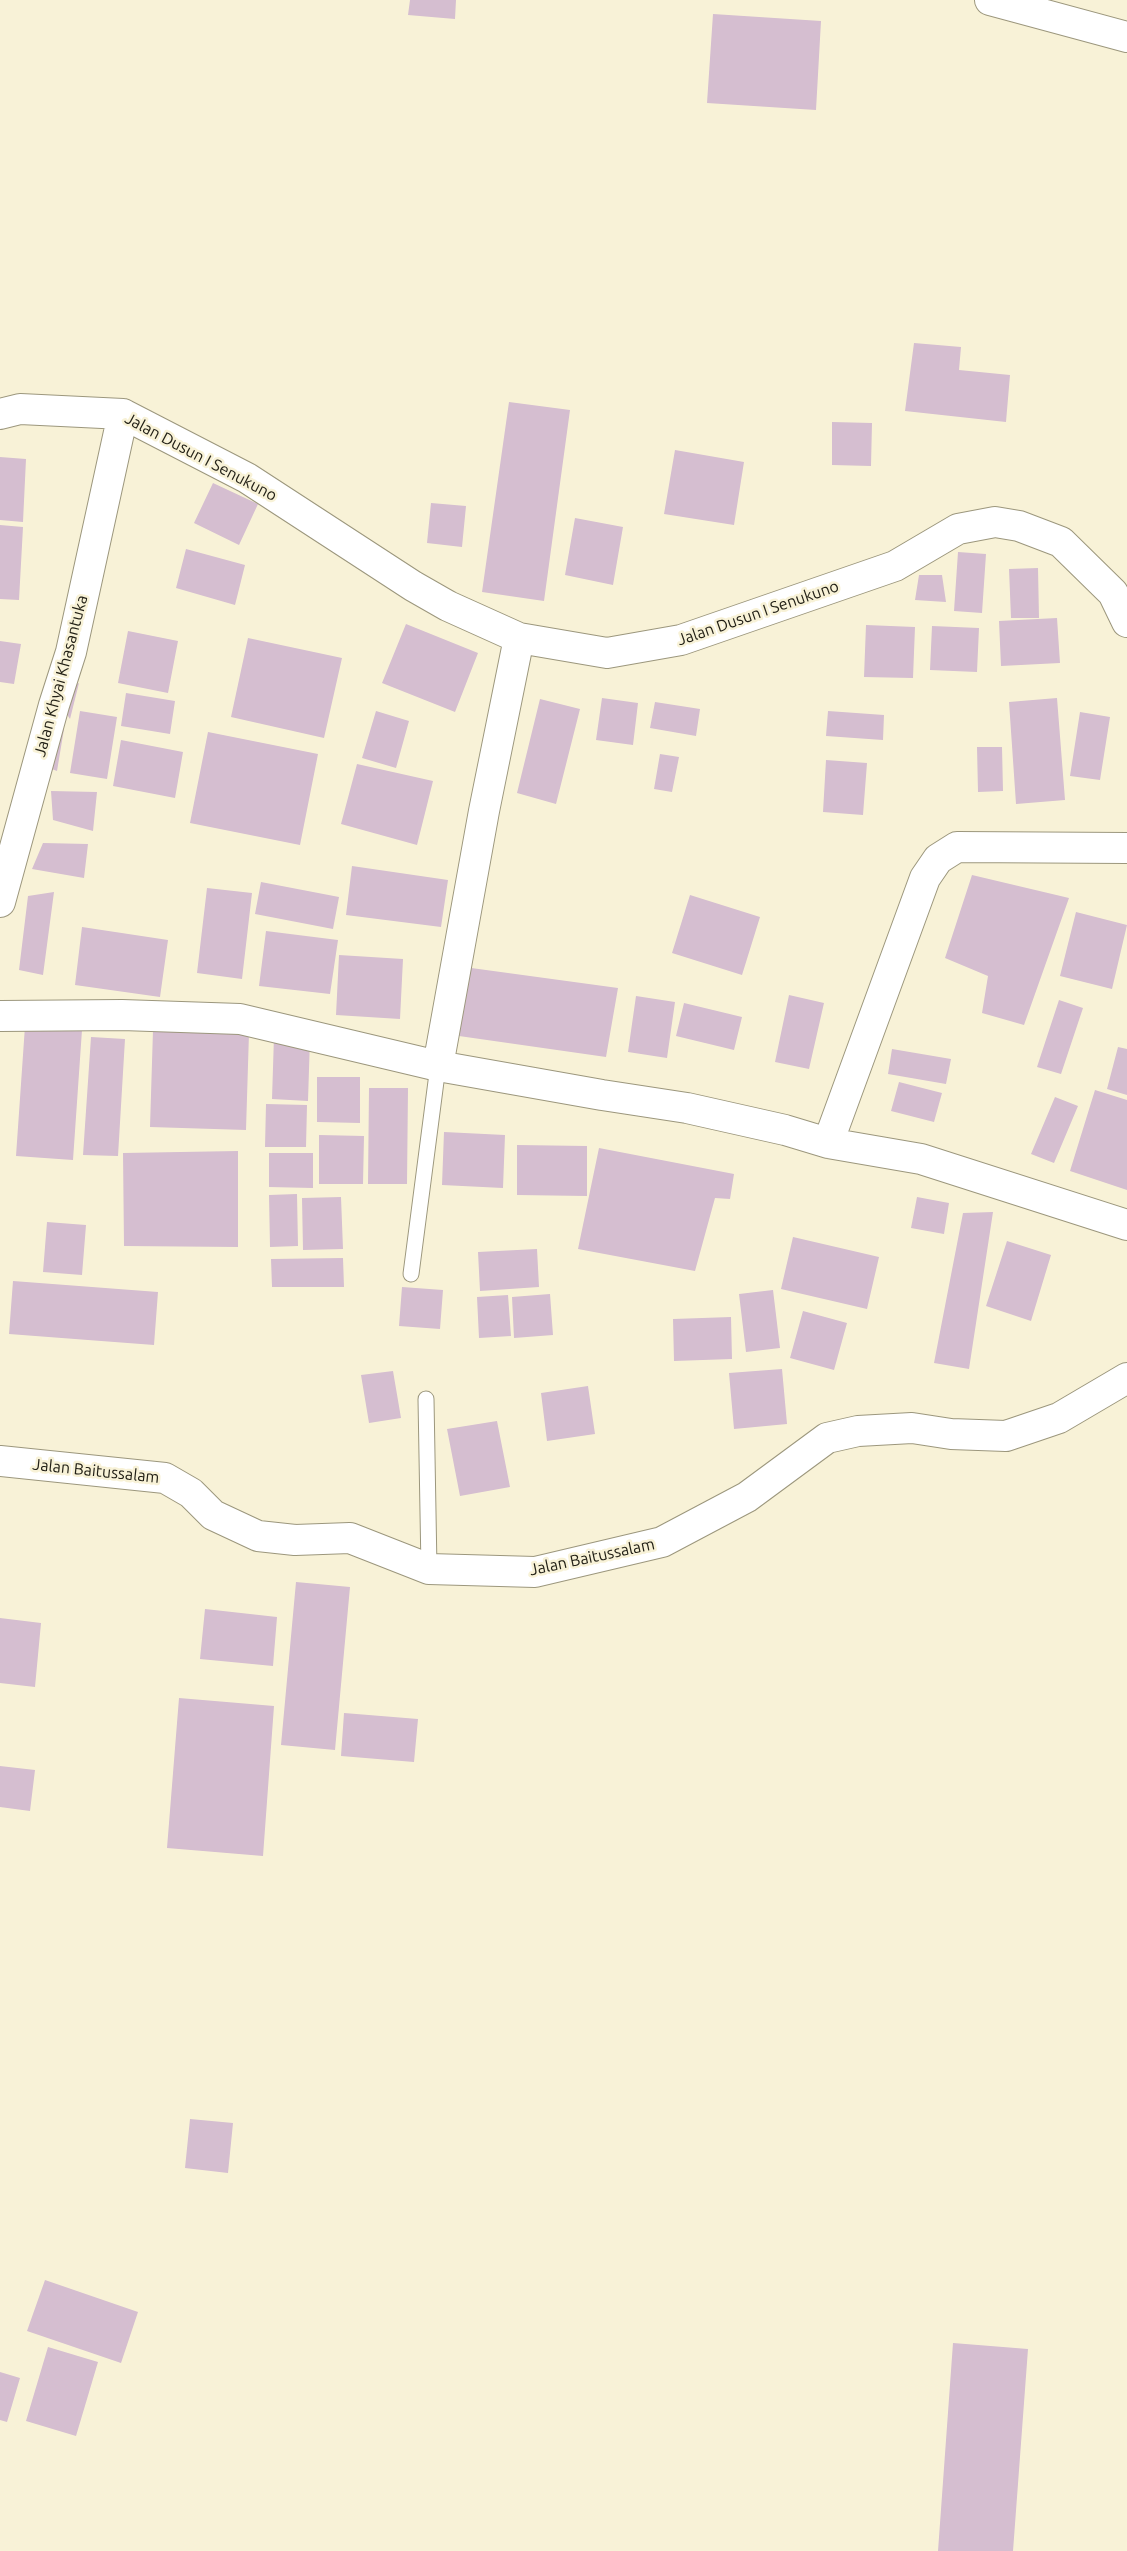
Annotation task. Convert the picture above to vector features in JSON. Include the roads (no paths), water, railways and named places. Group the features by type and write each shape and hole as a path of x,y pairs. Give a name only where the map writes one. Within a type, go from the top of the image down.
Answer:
{"street":[{"path":"990,0 1127,37"},
{"name":"Jalan Dusun I Senukuno","path":"0,414 20,409 123,414 247,478 413,586 448,606 519,638 607,653 681,640 895,566 958,529 994,522 1019,526 1061,542 1113,593 1127,622"},
{"name":"Jalan Khyai Khasantuka","path":"0,902 54,705 71,652 123,414"},
{"path":"438,1066 484,811 519,638"},
{"path":"828,1143 925,878 938,859 957,847 1127,848"},
{"path":"0,1016 122,1015 240,1019 438,1066 687,1108 785,1130 828,1143 921,1159 1127,1226"},
{"name":"Jalan Baitussalam","path":"0,1461 165,1478 191,1493 213,1515 258,1536 295,1540 350,1538 429,1569 535,1572 662,1542 747,1497 827,1438 858,1431 912,1428 951,1434 1006,1436 1059,1418 1127,1378"}],"lane":[{"path":"411,1274 438,1066"},
{"path":"426,1399 429,1569"}]}
